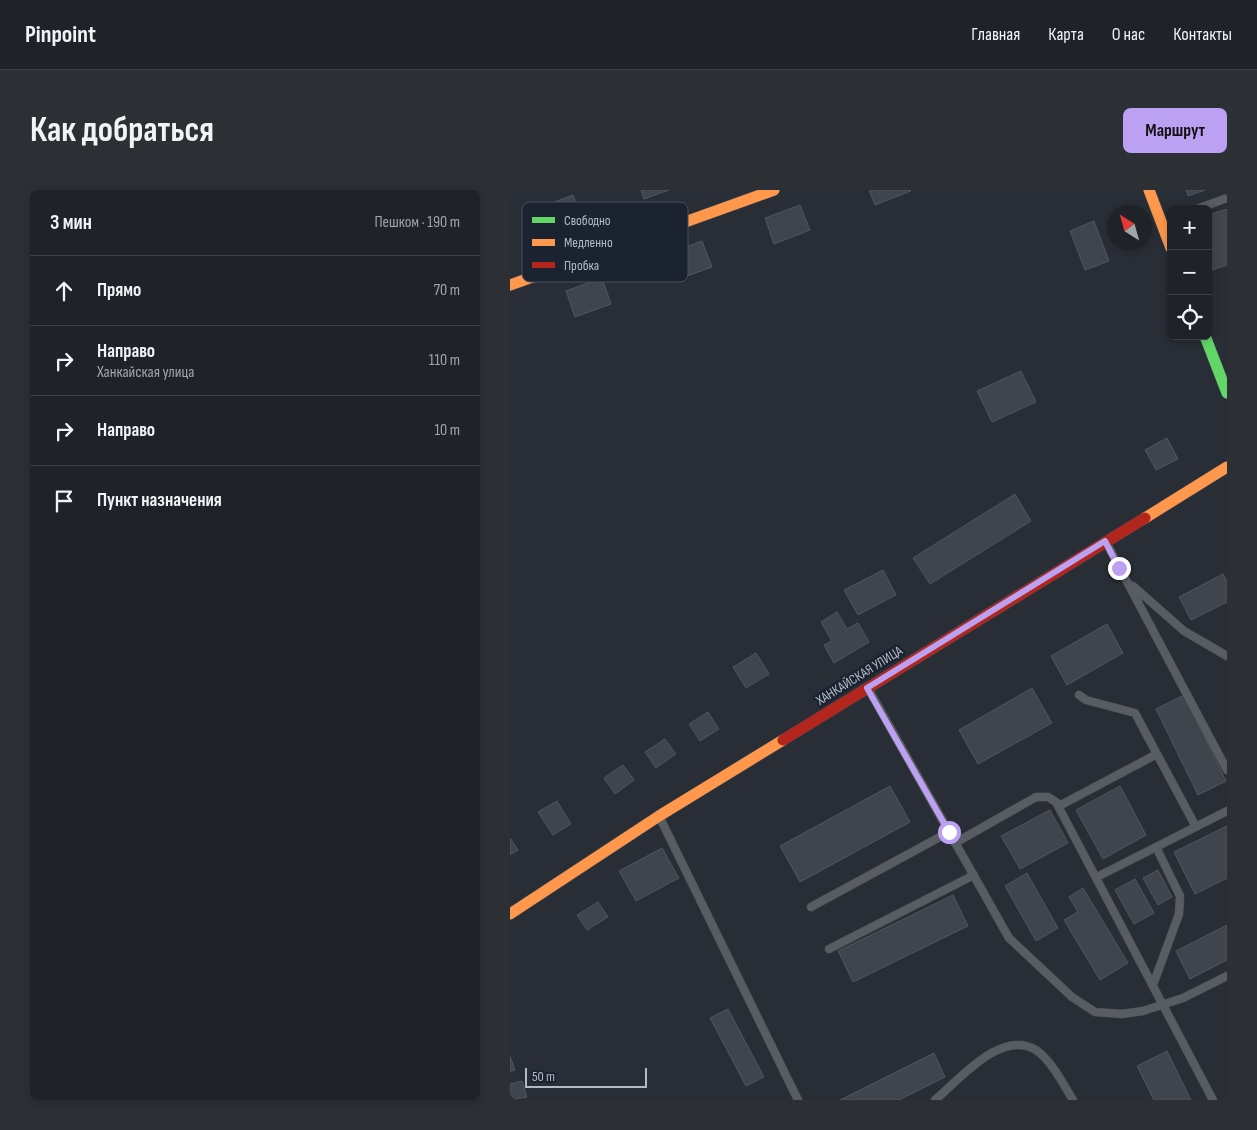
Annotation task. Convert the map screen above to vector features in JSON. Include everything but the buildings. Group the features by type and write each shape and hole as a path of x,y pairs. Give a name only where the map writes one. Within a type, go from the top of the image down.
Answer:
{"street":[{"path":"688,221 774,190"},
{"path":"1149,190 1166,222"},
{"path":"510,285 522,281"},
{"path":"1207,340 1227,394"},
{"name":"ХАНКАЙСКАЯ УЛИЦА","path":"510,914 659,816 1227,466"}],"lane":[{"path":"1208,205 1227,198"},
{"path":"1105,541 1227,770"},
{"path":"1128,582 1184,630 1227,656"},
{"path":"867,688 1008,938 1082,1006 1095,1012 1122,1014 1183,998 1227,976"},
{"path":"1079,695 1086,700 1135,713 1196,827"},
{"path":"1059,806 1157,754"},
{"path":"956,843 1036,797 1048,797 1059,806 1213,1100"},
{"path":"1096,877 1227,811"},
{"path":"659,816 798,1100"},
{"path":"810,907 949,832"},
{"path":"1153,985 1179,914 1180,896 1156,847"},
{"path":"829,949 974,875"},
{"path":"935,1100 994,1050 1020,1044 1036,1050 1048,1062 1073,1100"}],"traffic: fast":[{"path":"1207,340 1227,393"}],"traffic: slow":[{"path":"688,221 774,190"},
{"path":"1149,190 1167,237"},
{"path":"510,285 522,281"},
{"path":"1145,518 1227,467"},
{"path":"510,914 659,816 783,740"}],"traffic: jam":[{"path":"783,740 1145,518"}],"route":[{"path":"949,832 867,688 1105,541 1119,568"}]}
